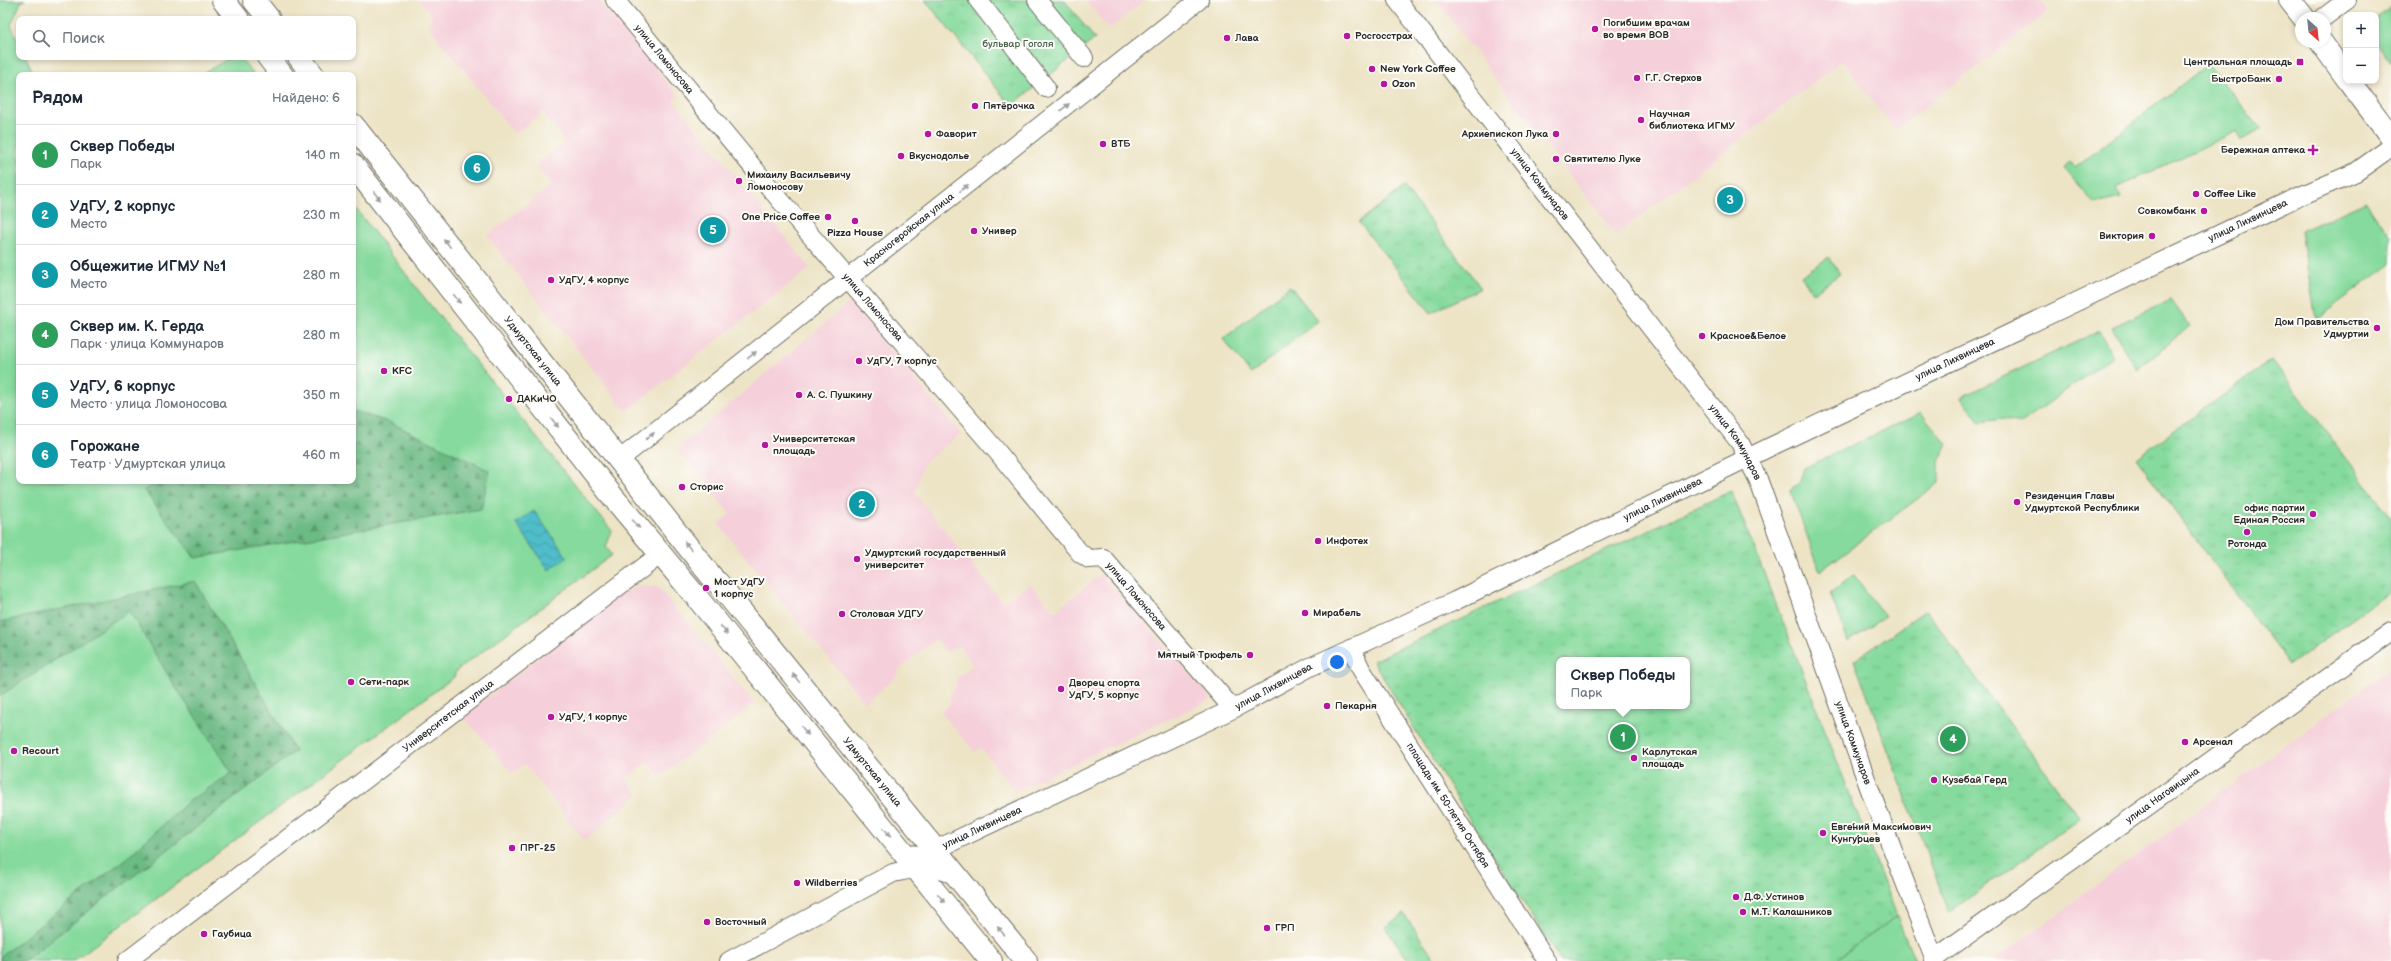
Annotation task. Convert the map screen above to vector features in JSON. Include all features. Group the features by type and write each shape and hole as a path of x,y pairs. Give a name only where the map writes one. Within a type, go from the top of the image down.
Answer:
{"main road":[{"path":"223,0 236,16"},
{"path":"254,0 267,16"},
{"path":"2290,0 2299,12"},
{"path":"2325,48 2343,73"},
{"path":"270,60 280,72"},
{"path":"301,60 311,72"},
{"path":"2351,84 2391,137"},
{"name":"Удмуртская улица","path":"356,133 715,580 1026,961"},
{"path":"356,169 604,485 696,596 991,961"},
{"path":"827,759 848,743"}],"street":[{"name":"улица Ломоносова","path":"616,0 780,200 1020,477 1080,553 1089,559 1103,558 1234,709"},
{"path":"978,0 1046,88"},
{"path":"1037,0 1084,58"},
{"name":"Красногеройская улица","path":"619,460 849,280 1199,0"},
{"name":"улица Коммунаров","path":"1397,0 1729,428 1748,458 1758,479 1874,801 1934,960"},
{"path":"2331,12 2347,0"},
{"name":"улица Лихвинцева","path":"911,861 920,855 935,850 1234,709 1298,673 1455,601 1748,458 2298,196 2356,172 2391,147"},
{"name":"Университетская улица","path":"127,961 661,554"},
{"name":"улица Наговицына","path":"1934,960 2391,632"},
{"name":"площадь им. 50-летия Октября","path":"1351,648 1361,669 1547,961"},
{"path":"729,961 893,874 911,861 934,867 955,875"}],"shaded area":[{"path":"419,0 598,0 679,96 673,100 810,268 626,411 487,236 551,185 536,165 565,142 543,112 515,134 428,26 432,15"},
{"path":"1085,0 1145,0 1109,29"},
{"path":"1435,0 2040,0 2049,11 1895,130 1842,61 1616,235"},
{"name":"Удмуртский государственный университет","path":"850,302 961,434 923,464 915,493 1002,602 1030,584 1055,612 1101,574 1212,699 1015,791 981,748 975,752 941,713 950,703 949,696 956,686 955,680 973,665 958,645 948,653 936,639 897,671 899,674 865,703 718,524 730,514 677,449"},
{"path":"638,586 658,587 754,703 710,739 660,776 647,762 626,779 638,794 585,841 525,764 512,773 463,716 620,595"},
{"path":"2391,668 2391,961 1993,961"}],"green space":[{"path":"0,0 25,0 21,2 11,25 16,36 16,60 27,60 33,72 16,72 16,484 356,484 356,209 419,291 612,531 606,547 612,555 456,671 454,677 73,961 0,961"},
{"name":"бульвар Гоголя","path":"925,0 1064,0 1095,39 1011,106"},
{"path":"2391,7 2391,63 2379,45 2379,17"},
{"path":"226,60 242,60 252,72 205,72"},
{"path":"2208,64 2261,129 2242,140 2237,131 2117,188 2121,198 2094,204 2064,168 2070,161 2075,168"},
{"path":"1404,187 1481,288 1431,313 1359,222"},
{"path":"2366,202 2391,236 2391,264 2316,319 2301,231"},
{"path":"1829,257 1840,274 1813,293 1801,276"},
{"path":"1290,286 1318,321 1251,374 1223,339"},
{"path":"2171,300 2190,326 2136,370 2112,327"},
{"path":"2099,331 2113,356 2021,423 2002,419 1980,422 1961,397"},
{"path":"2272,360 2391,517 2391,591 2289,665 2136,458"},
{"path":"356,412 389,422 490,471 481,509 195,558 144,490 153,484 356,484"},
{"path":"1921,413 1947,444 1939,462 1939,483 1820,571 1790,489 1799,484 1804,468"},
{"path":"1731,491 1897,916 1834,961 1561,961 1470,820 1373,661"},
{"path":"1854,575 1885,617 1848,642 1830,593"},
{"path":"195,581 295,751 24,961 0,961 0,957 129,856 189,801 232,773 173,683 129,611 0,696 0,622"},
{"path":"1926,610 2080,819 1949,912 1854,660"},
{"path":"1404,914 1436,961 1409,961 1385,927"},
{"path":"1897,916 1915,961 1834,961"}],"water":[{"path":"534,511 567,557 549,570 516,523"}],"place":[{"name":"Погибшим врачам во время ВОВ","path":"1595,29"},
{"name":"Росгосстрах","path":"1347,36"},
{"name":"Лава","path":"1227,38"},
{"name":"Центральная площадь","path":"2300,62"},
{"name":"New York Coffee","path":"1372,69"},
{"name":"Г.Г. Стерхов","path":"1637,78"},
{"name":"БыстроБанк","path":"2279,79"},
{"name":"Ozon","path":"1384,84"},
{"name":"Пятёрочка","path":"975,106"},
{"name":"Научная библиотека ИГМУ","path":"1641,120"},
{"name":"Фаворит","path":"928,134"},
{"name":"Архиепископ Лука","path":"1556,134"},
{"name":"ВТБ","path":"1103,144"},
{"name":"Бережная аптека","path":"2313,150"},
{"name":"Вкуснодолье","path":"901,156"},
{"name":"Святителю Луке","path":"1556,159"},
{"name":"Горожане","path":"477,168"},
{"name":"Михаилу Васильевичу Ломоносову","path":"739,181"},
{"name":"Coffee Like","path":"2196,194"},
{"name":"Общежитие ИГМУ №1","path":"1730,200"},
{"name":"Совкомбанк","path":"2204,211"},
{"name":"One Price Coffee","path":"828,217"},
{"name":"Pizza House","path":"855,221"},
{"name":"УдГУ, 6 корпус","path":"713,230"},
{"name":"Универ","path":"974,231"},
{"name":"Виктория","path":"2152,236"},
{"name":"УдГУ, 4 корпус","path":"551,280"},
{"name":"Дом Правительства Удмуртии","path":"2377,328"},
{"name":"Красное&Белое","path":"1702,336"},
{"name":"УдГУ, 7 корпус","path":"859,361"},
{"name":"KFC","path":"384,371"},
{"name":"А. С. Пушкину","path":"799,395"},
{"name":"ДАКиЧО","path":"509,399"},
{"name":"Университетская площадь","path":"765,445"},
{"name":"Сторис","path":"682,487"},
{"name":"Резиденция Главы Удмуртской Республики","path":"2017,502"},
{"name":"УдГУ, 2 корпус","path":"862,504"},
{"name":"офис партии Единая Россия","path":"2313,514"},
{"name":"Ротонда","path":"2247,532"},
{"name":"Инфотех","path":"1318,541"},
{"name":"Удмуртский государственный университет","path":"857,559"},
{"name":"Мост УдГУ 1 корпус","path":"706,588"},
{"name":"Мирабель","path":"1305,613"},
{"name":"Столовая УДГУ","path":"842,614"},
{"name":"Мятный Трюфель","path":"1250,655"},
{"name":"Сети-парк","path":"351,682"},
{"name":"Дворец спорта УдГУ, 5 корпус","path":"1061,689"},
{"name":"Пекарня","path":"1327,706"},
{"name":"УдГУ, 1 корпус","path":"551,717"},
{"name":"Сквер Победы","path":"1623,737"},
{"name":"Сквер им. К. Герда","path":"1953,739"},
{"name":"Арсенал","path":"2185,742"},
{"name":"Recourt","path":"14,751"},
{"name":"Карлутская площадь","path":"1634,758"},
{"name":"Кузебай Герд","path":"1934,780"},
{"name":"Евге́ний Макси́мович Кунгу́рцев","path":"1823,833"},
{"name":"ПРГ-25","path":"512,848"},
{"name":"Wildberries","path":"797,883"},
{"name":"Д.Ф. Устинов","path":"1736,897"},
{"name":"М.Т. Калашников","path":"1743,912"},
{"name":"Восточный","path":"707,922"},
{"name":"ГРП","path":"1267,928"},
{"name":"Гаубица","path":"204,934"}]}
